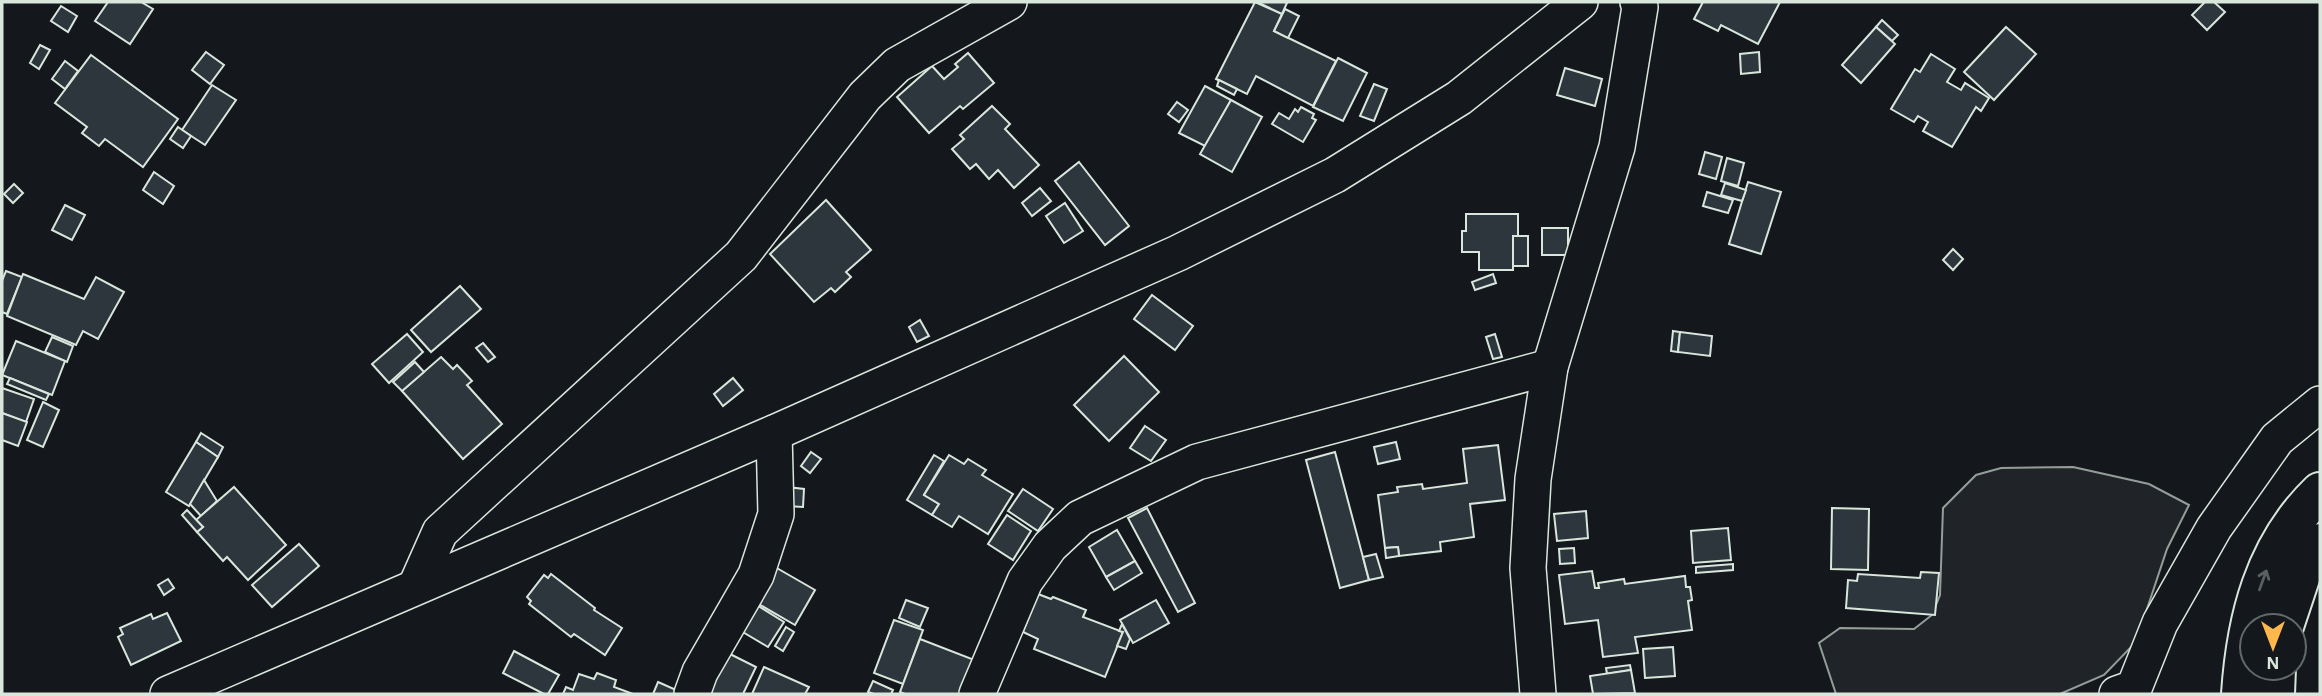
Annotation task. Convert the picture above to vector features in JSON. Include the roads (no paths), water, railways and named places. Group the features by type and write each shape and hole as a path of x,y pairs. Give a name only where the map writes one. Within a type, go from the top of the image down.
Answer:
{"highway":[{"path":"2241,694 2245,649 2253,606 2269,564 2289,527 2320,492"},
{"path":"2289,612 2303,569 2320,543"}],"street":[{"path":"416,586 440,532 741,256 865,96 897,65 1009,2"},
{"path":"168,694 774,433 1178,253 1335,175 1458,98 1580,2"},
{"path":"1538,694 1528,568 1533,479 1550,367 1617,147 1640,7 1638,2"},
{"path":"977,694 1025,581 1050,546 1080,518 1197,462 1550,367"},
{"path":"2117,694 2134,688 2160,623 2214,528 2277,439 2320,404"},
{"path":"692,694 700,672 756,575 776,514 774,433"}]}
